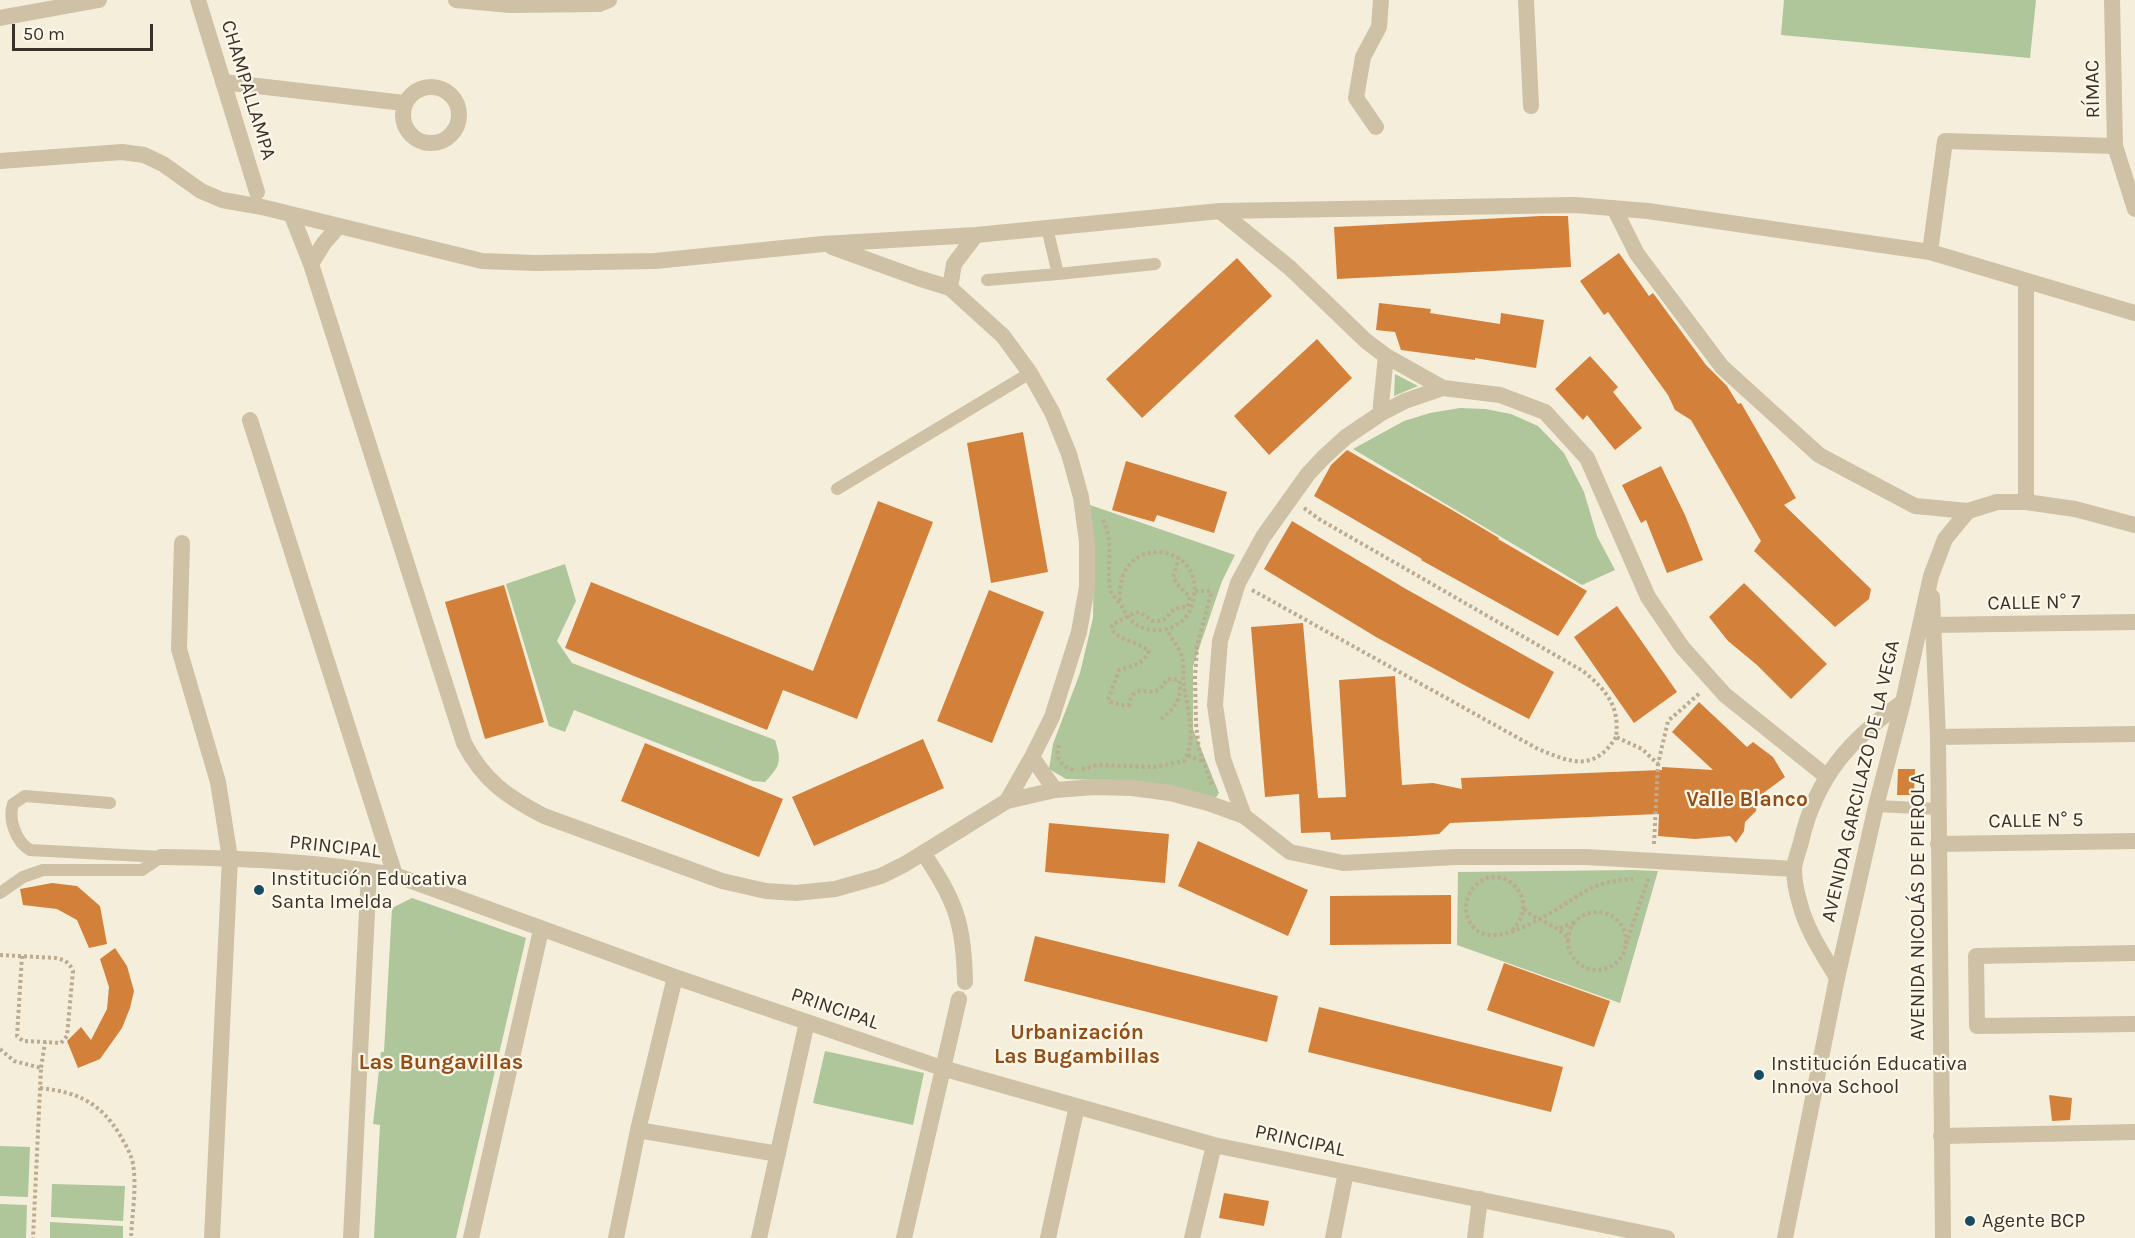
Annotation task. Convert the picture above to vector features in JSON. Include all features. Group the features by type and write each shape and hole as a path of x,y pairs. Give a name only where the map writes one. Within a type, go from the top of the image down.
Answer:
{"street":[{"path":"0,18 99,0"},
{"name":"CHAMPALLAMPA","path":"198,0 257,192"},
{"path":"456,0 510,5 599,3 609,0"},
{"path":"1376,127 1356,98 1363,57 1379,27 1381,0"},
{"path":"1526,0 1532,106"},
{"name":"RÍMAC","path":"2112,0 2115,146 2135,209"},
{"path":"223,82 404,103"},
{"path":"1930,252 1945,141 2115,146"},
{"path":"0,161 122,152 144,154 163,164 201,191 222,200 262,207 482,261 535,263 655,261 823,244 976,235 1220,211 1575,205 1614,208 1930,252 2135,313"},
{"name":"RÍMAC","path":"2124,176 2135,192"},
{"path":"1614,208 1637,254 1722,367 1819,455 1915,506 1968,511 1997,502 2026,502 2075,509 2135,525"},
{"path":"1220,211 1290,268 1366,341 1386,356 1443,388 1500,395 1545,412 1587,458 1648,597 1682,647 1725,695 1826,776"},
{"path":"292,216 311,264 464,743 473,760 499,789 544,816 722,881 766,891 816,891 856,884 881,876 923,853 1007,801 1055,790 1094,787 1132,788 1161,792 1208,803 1244,816 1290,852 1343,864 1456,857 1586,857 1794,869"},
{"path":"311,264 324,243 338,227"},
{"path":"950,288 954,264 976,235"},
{"path":"823,244 950,288 1004,336 1030,373 1053,412 1069,454 1081,497 1087,542 1088,587 1079,632 1052,717 1007,801"},
{"path":"2026,281 2026,502"},
{"path":"1380,414 1386,356"},
{"path":"1244,816 1223,759 1215,705 1220,641 1238,583 1263,537 1324,457 1346,437 1380,414 1405,401 1443,388"},
{"path":"250,420 395,875"},
{"name":"AVENIDA GARCILAZO DE LA VEGA","path":"1785,1238 1837,978 1931,576 1945,539 1968,511"},
{"path":"182,543 178,649 218,782 224,808 230,858 212,1238"},
{"name":"AVENIDA NICOLÁS DE PIEROLA","path":"1931,576 1938,737 1943,1238"},
{"name":"CALLE N° 7","path":"1933,625 2135,622"},
{"path":"1837,978 1813,936 1800,904 1794,869 1805,821 1826,776 1848,748 1879,718 1903,702"},
{"path":"1938,737 2135,734"},
{"path":"1032,758 1055,790"},
{"name":"CALLE N° 5","path":"1938,844 2135,841"},
{"path":"923,853 943,881 957,913 964,947 965,982"},
{"name":"PRINCIPAL","path":"161,857 230,858 369,870 395,875 541,930 942,1068 1214,1145 1667,1238"},
{"path":"351,1238 369,870"},
{"path":"471,1238 541,930"},
{"path":"2135,953 1976,956 1976,980 1977,1026 2135,1024"},
{"path":"616,1238 638,1130 675,977"},
{"path":"904,1238 959,999"},
{"path":"759,1238 807,1022"},
{"path":"1048,1238 1077,1106"},
{"path":"638,1130 778,1154"},
{"path":"1941,1136 2135,1132"},
{"path":"1192,1238 1214,1145"},
{"path":"1333,1238 1346,1172"},
{"path":"1474,1238 1480,1200"}],"lane":[{"path":"1047,228 1058,274"},
{"path":"987,280 1155,264"},
{"path":"837,489 1030,373"},
{"path":"110,803 25,796 13,804 11,818 20,843 30,850 161,857"},
{"path":"1876,806 1938,809"},
{"name":"PRINCIPAL","path":"0,893 23,877 43,870 142,870 161,857"}],"path":[{"path":"1238,583 1538,749 1566,760 1580,762 1598,758 1608,750 1616,737 1618,721 1612,702 1601,686 1583,671 1319,519 1291,498"},
{"path":"1167,552 1179,558 1189,568 1195,591 1193,605 1178,624 1155,631 1144,628 1127,616 1120,602 1119,588 1122,575 1129,564 1140,555 1167,552"},
{"path":"1161,718 1171,712 1177,704 1179,680 1167,679 1157,690 1134,693 1129,705 1121,705 1108,700 1119,670 1140,664 1149,651 1134,642 1122,639 1112,630 1112,625 1127,616 1140,612 1152,621 1159,621 1165,619 1174,609 1188,606 1190,597 1173,577 1179,558"},
{"path":"1195,591 1210,591 1211,594 1197,646 1195,678 1199,750 1212,788 1210,792"},
{"path":"1061,737 1057,753 1060,762 1072,770 1098,765 1154,767 1184,761 1188,755 1191,738 1189,704 1180,651 1167,629"},
{"path":"1654,851 1658,764 1668,721 1713,682"},
{"path":"1616,737 1642,749 1658,764"},
{"path":"1188,755 1202,761"},
{"path":"1063,774 1083,775"},
{"path":"1483,875 1506,875"},
{"path":"1620,875 1649,877"},
{"path":"1512,930 1522,917 1524,909 1524,899 1520,890 1504,879 1485,879 1477,884 1470,891 1466,909 1468,917 1479,931 1496,936 1505,935 1541,919 1594,887 1613,881 1649,877"},
{"path":"1524,909 1532,916 1560,928 1569,938 1573,957 1579,964 1587,969 1597,970 1614,965 1620,959 1649,877"},
{"path":"1560,928 1592,913 1610,915 1623,928 1626,944"},
{"path":"1569,938 1576,922"},
{"path":"0,955 22,956 65,960 70,965 72,971 66,1039 61,1043 23,1041 17,1036 22,956"},
{"path":"33,1238 41,1068 45,1042"},
{"path":"0,1049 14,1061 41,1068"},
{"path":"40,1088 57,1090 93,1104 104,1112 116,1128 128,1148 133,1163 131,1238"}],"green space":[{"path":"1784,0 2036,0 2030,58 1781,35"},
{"path":"1395,374 1418,386 1394,396"},
{"path":"1460,408 1485,409 1511,414 1538,426 1564,453 1584,492 1597,536 1615,570 1582,585 1353,449 1404,421 1430,413"},
{"path":"1090,505 1235,555 1222,581 1193,666 1193,729 1219,793 1213,802 1130,781 1066,779 1049,769 1053,744 1080,673 1093,618 1094,558"},
{"path":"565,564 576,601 557,641 572,663 775,740 779,759 774,772 765,782 753,781 574,710 565,732 549,726 506,584"},
{"path":"1658,871 1620,1003 1457,945 1458,872"},
{"path":"412,898 526,938 456,1238 374,1238 380,1125 373,1124 381,1052 384,1052 392,908"},
{"path":"825,1051 924,1073 913,1125 813,1103"},
{"path":"0,1146 30,1147 28,1197 0,1196"},
{"path":"52,1184 125,1186 123,1221 51,1217"},
{"path":"0,1204 27,1205 26,1238 0,1238"},
{"path":"50,1222 123,1226 123,1238 50,1238"}],"building":[{"path":"1568,216 1571,267 1337,279 1334,227"},
{"path":"1619,253 1649,296 1653,293 1706,365 1727,386 1738,404 1741,403 1796,498 1784,505 1871,589 1869,599 1835,627 1754,551 1761,541 1691,420 1675,410 1668,395 1608,312 1604,315 1580,281"},
{"path":"1237,258 1272,296 1142,418 1106,379"},
{"path":"1379,303 1431,309 1430,313 1500,324 1501,313 1544,320 1536,368 1475,358 1475,360 1401,350 1395,332 1376,330"},
{"path":"1317,339 1352,378 1269,455 1234,416"},
{"path":"1590,356 1618,387 1613,392 1642,428 1615,450 1587,415 1583,420 1555,389"},
{"path":"1023,432 1048,572 991,583 967,443"},
{"path":"1347,450 1587,591 1558,636 1421,560 1314,496 1331,465"},
{"path":"1126,461 1227,492 1214,533 1157,515 1154,522 1112,510"},
{"path":"1661,466 1685,515 1703,560 1667,573 1646,520 1641,523 1622,485"},
{"path":"878,501 933,522 857,719 783,690 767,730 565,648 591,582 813,671"},
{"path":"1292,521 1406,589 1554,672 1529,719 1376,637 1264,569"},
{"path":"1744,583 1827,664 1791,699 1757,665 1728,641 1709,617"},
{"path":"504,585 544,722 485,739 445,602"},
{"path":"989,590 1044,612 992,743 937,721"},
{"path":"1617,606 1677,692 1634,723 1574,637"},
{"path":"1303,623 1318,798 1346,797 1339,680 1395,676 1402,785 1433,783 1462,789 1461,778 1662,770 1662,767 1713,770 1672,732 1699,702 1747,747 1753,742 1773,757 1785,777 1758,797 1756,811 1745,822 1744,831 1736,843 1730,836 1695,839 1658,836 1659,814 1450,823 1439,834 1413,836 1331,840 1330,832 1301,833 1299,794 1265,797 1251,627"},
{"path":"923,739 944,788 814,846 792,797"},
{"path":"645,743 783,799 759,857 621,801"},
{"path":"1898,769 1915,769 1914,795 1897,795"},
{"path":"1049,823 1169,834 1165,883 1045,872"},
{"path":"1198,841 1308,890 1288,936 1178,886"},
{"path":"52,883 77,886 100,906 107,944 89,948 77,920 57,909 23,905 20,889"},
{"path":"1451,895 1451,944 1330,945 1330,896"},
{"path":"1035,936 1278,996 1267,1042 1024,981"},
{"path":"115,948 127,966 134,991 130,1008 122,1028 100,1059 78,1068 67,1041 81,1027 91,1040 107,1009 109,987 100,959"},
{"path":"1504,963 1610,1001 1594,1047 1487,1010"},
{"path":"1319,1007 1563,1067 1551,1112 1308,1052"},
{"path":"2049,1095 2072,1098 2070,1120 2052,1121"},
{"path":"1224,1193 1269,1201 1264,1226 1219,1218"}],"place":[{"name":"Institución Educativa Santa Imelda","path":"259,890"},
{"name":"Institución Educativa Innova School","path":"1759,1075"},
{"name":"Agente BCP","path":"1970,1221"}],"district":[{"name":"Valle Blanco","path":"1747,800"},
{"name":"Urbanización Las Bugambillas","path":"1077,1045"},
{"name":"Las Bungavillas","path":"441,1063"}]}
